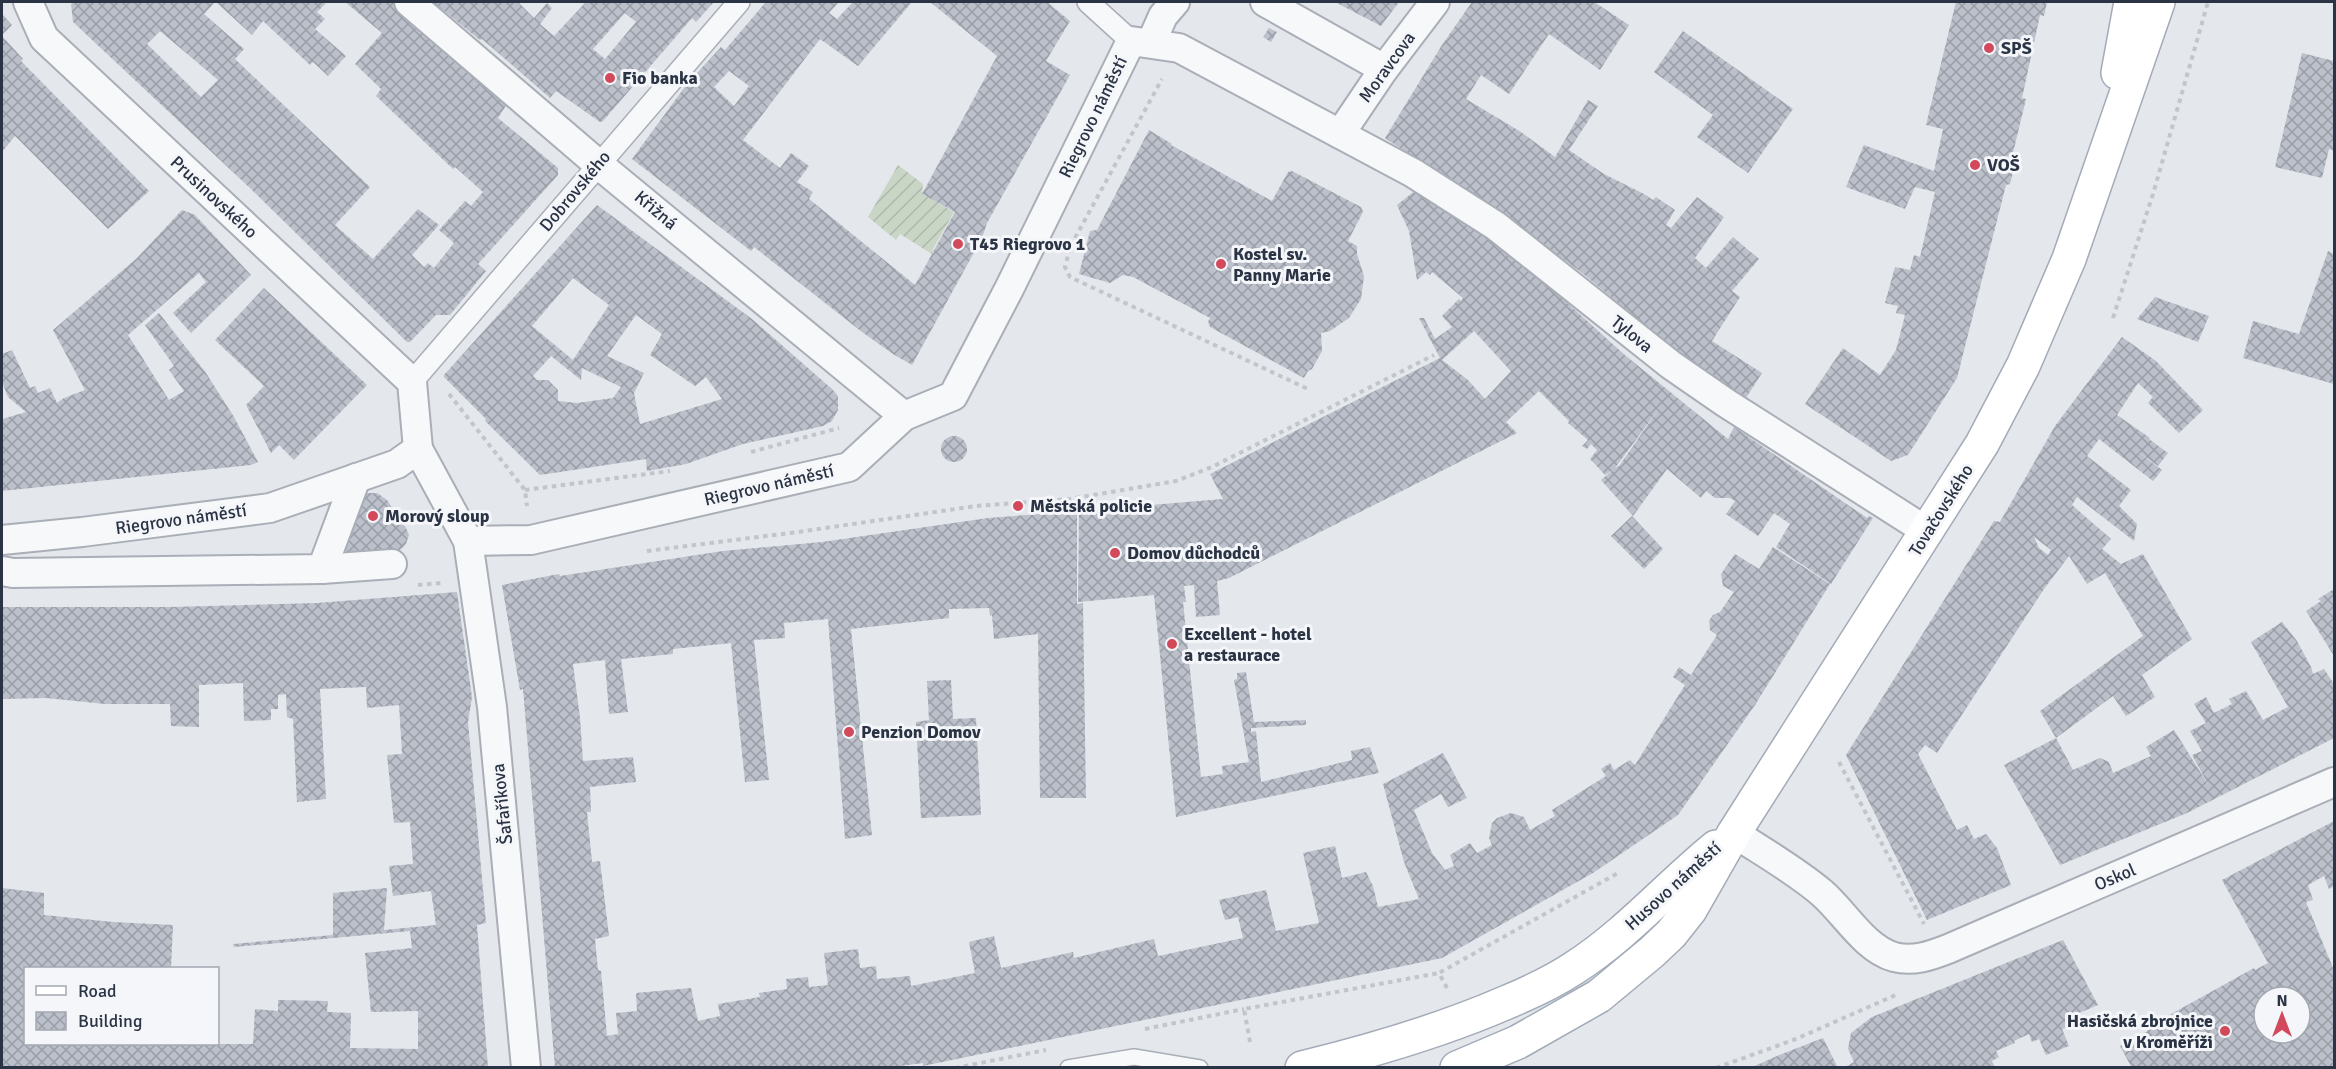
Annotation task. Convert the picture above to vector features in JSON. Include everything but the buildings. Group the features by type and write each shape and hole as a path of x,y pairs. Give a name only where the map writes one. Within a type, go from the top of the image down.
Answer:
{"main road":[{"name":"Tovačovského","path":"2102,163 2131,2"},
{"name":"Tovačovského","path":"1734,833 1928,532 1982,444 2023,366 2069,259 2158,2"},
{"name":"Husovo náměstí","path":"1466,1065 1539,1031 1599,996 1652,952 1671,934 1690,909 1734,833"},
{"name":"Husovo náměstí","path":"1302,1067 1377,1049 1461,1021 1551,981 1608,944 1693,865 1734,833"}],"street":[{"name":"Prusinovského","path":"28,2 44,38 418,375"},
{"name":"Křižná","path":"409,2 598,164 904,416"},
{"name":"Dobrovského","path":"418,375 739,2"},
{"path":"1088,2 1141,42 1179,48 1340,134"},
{"name":"Riegrovo náměstí","path":"468,541 531,540 849,467 904,416 953,396 1141,42 1175,2"},
{"path":"1265,2 1384,69"},
{"name":"Moravcova","path":"1340,134 1384,69 1435,2"},
{"name":"Tylova","path":"1340,134 1413,173 1496,226 1671,365 1726,403 1928,532"},
{"path":"418,375 418,449 468,541"},
{"name":"Riegrovo náměstí","path":"2,540 82,532 270,507 397,464 418,449"},
{"path":"322,569 356,478"},
{"name":"Šafaříkova","path":"468,541 492,707 526,1068"},
{"path":"2,571 13,573 322,569 392,564"},
{"name":"Oskol","path":"1734,833 1821,893 1875,948 1893,956 1908,959 1926,957 1948,950 2334,782"}],"lane":[{"path":"1068,1068 1134,1058 1200,1068"}],"path":[{"path":"2113,318 2153,194 2208,2"},
{"path":"1179,48 1069,248 1065,267 1070,277 1310,390"},
{"path":"642,551 798,532 976,506 1070,499 1176,481 1212,467 1434,355"},
{"path":"418,375 439,380 525,490 527,508"},
{"path":"747,453 838,428 843,424"},
{"path":"525,490 674,470"},
{"path":"412,585 446,583"},
{"path":"1839,762 1925,926 1935,922"},
{"path":"1250,1042 1244,1009 1439,973 1618,873"},
{"path":"1439,973 1451,996"}],"green space":[{"path":"898,165 923,184 922,194 954,212 932,254 900,234 896,240 868,217"}],"place":[{"name":"SPŠ","path":"1989,48"},
{"name":"Fio banka","path":"610,78"},
{"name":"VOŠ","path":"1975,165"},
{"name":"T45 Riegrovo 1","path":"958,244"},
{"name":"Kostel sv. Panny Marie","path":"1221,264"},
{"name":"Městská policie","path":"1018,506"},
{"name":"Morový sloup","path":"373,516"},
{"name":"Domov důchodců","path":"1115,553"},
{"name":"Excellent - hotel a restaurace","path":"1172,644"},
{"name":"Penzion Domov","path":"849,732"},
{"name":"Hasičská zbrojnice v Kroměříži","path":"2225,1031"}]}
